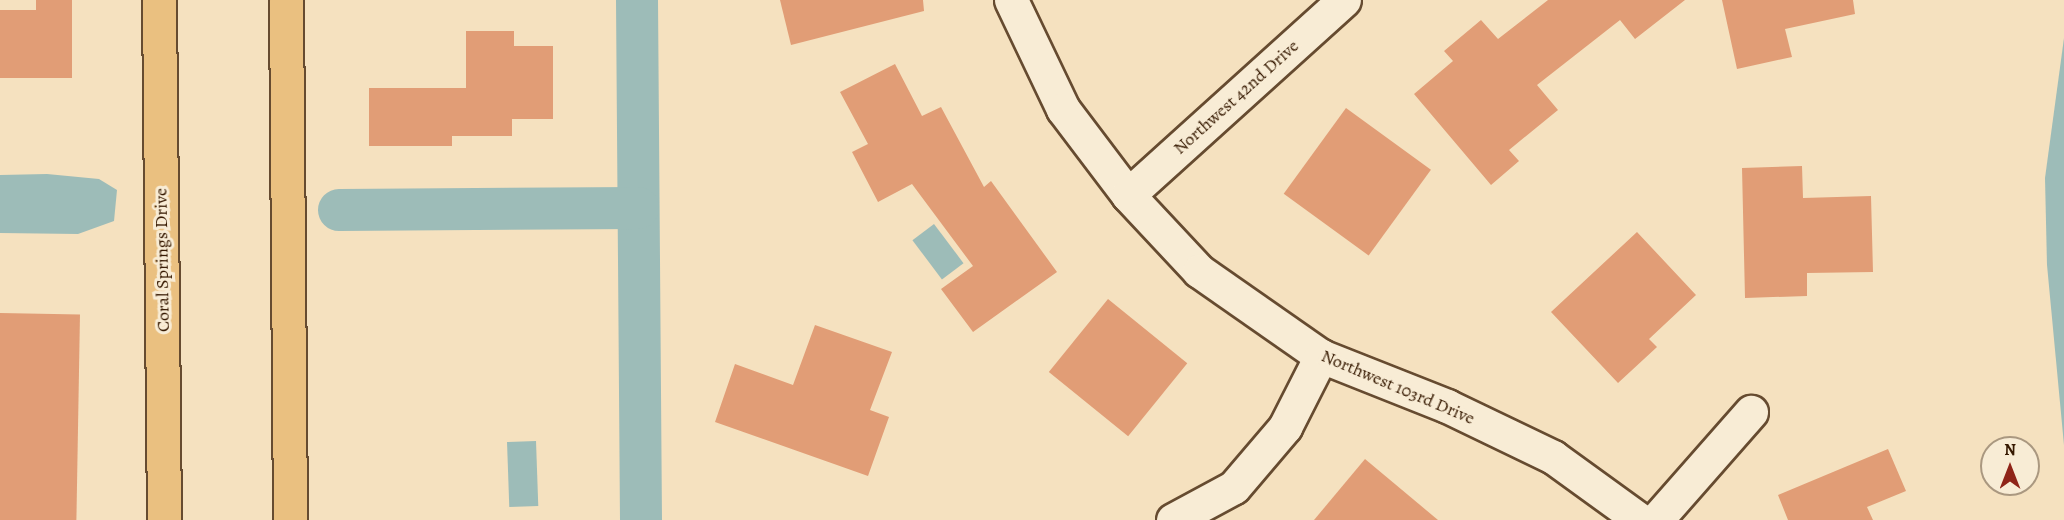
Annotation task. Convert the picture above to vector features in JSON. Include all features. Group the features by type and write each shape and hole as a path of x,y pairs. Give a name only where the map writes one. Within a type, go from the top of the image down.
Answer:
{"main road":[{"name":"Coral Springs Drive","path":"159,0 164,520"},
{"path":"286,0 290,520"}],"street":[{"name":"Northwest 103rd Drive","path":"1011,0 1063,109 1128,195 1199,271 1320,356 1447,406 1554,457 1640,520"},
{"name":"Northwest 42nd Drive","path":"1128,195 1344,0"},
{"path":"1173,520 1234,487 1285,427 1320,356"},
{"path":"1656,520 1751,412"}],"water":[{"path":"2064,38 2064,445 2047,265 2045,178"},
{"path":"47,174 99,179 117,190 114,221 78,234 0,233 0,175"},
{"path":"934,224 963,263 942,279 912,240"},
{"path":"536,441 538,506 509,507 507,442"}],"building":[{"path":"36,0 72,0 72,78 0,78 0,10 36,10"},
{"path":"780,0 923,0 924,11 791,45"},
{"path":"1548,0 1685,0 1635,39 1620,20 1537,85 1558,110 1509,150 1519,161 1491,185 1414,94 1453,61 1444,51 1481,20 1498,39"},
{"path":"1722,0 1853,0 1855,14 1785,29 1792,57 1737,69"},
{"path":"466,31 514,31 514,46 553,46 553,119 512,119 512,136 452,136 452,146 369,146 369,88 466,88"},
{"path":"895,64 922,116 941,107 984,187 991,181 1057,272 973,332 941,289 973,266 912,184 878,202 852,152 868,144 840,92"},
{"path":"1346,108 1431,170 1369,255 1284,194"},
{"path":"1802,166 1803,198 1871,196 1873,272 1807,273 1807,296 1745,298 1742,168"},
{"path":"1637,232 1696,295 1649,339 1657,347 1618,383 1551,312"},
{"path":"1108,299 1187,363 1128,436 1049,372"},
{"path":"0,313 80,314 76,520 0,520"},
{"path":"815,325 892,352 870,410 889,417 868,476 715,422 735,364 793,385"},
{"path":"1888,449 1906,491 1867,507 1873,520 1788,520 1778,495"},
{"path":"1365,459 1438,520 1314,520"}],"waterway":[{"path":"637,0 641,520"},
{"path":"339,210 638,208"}]}
